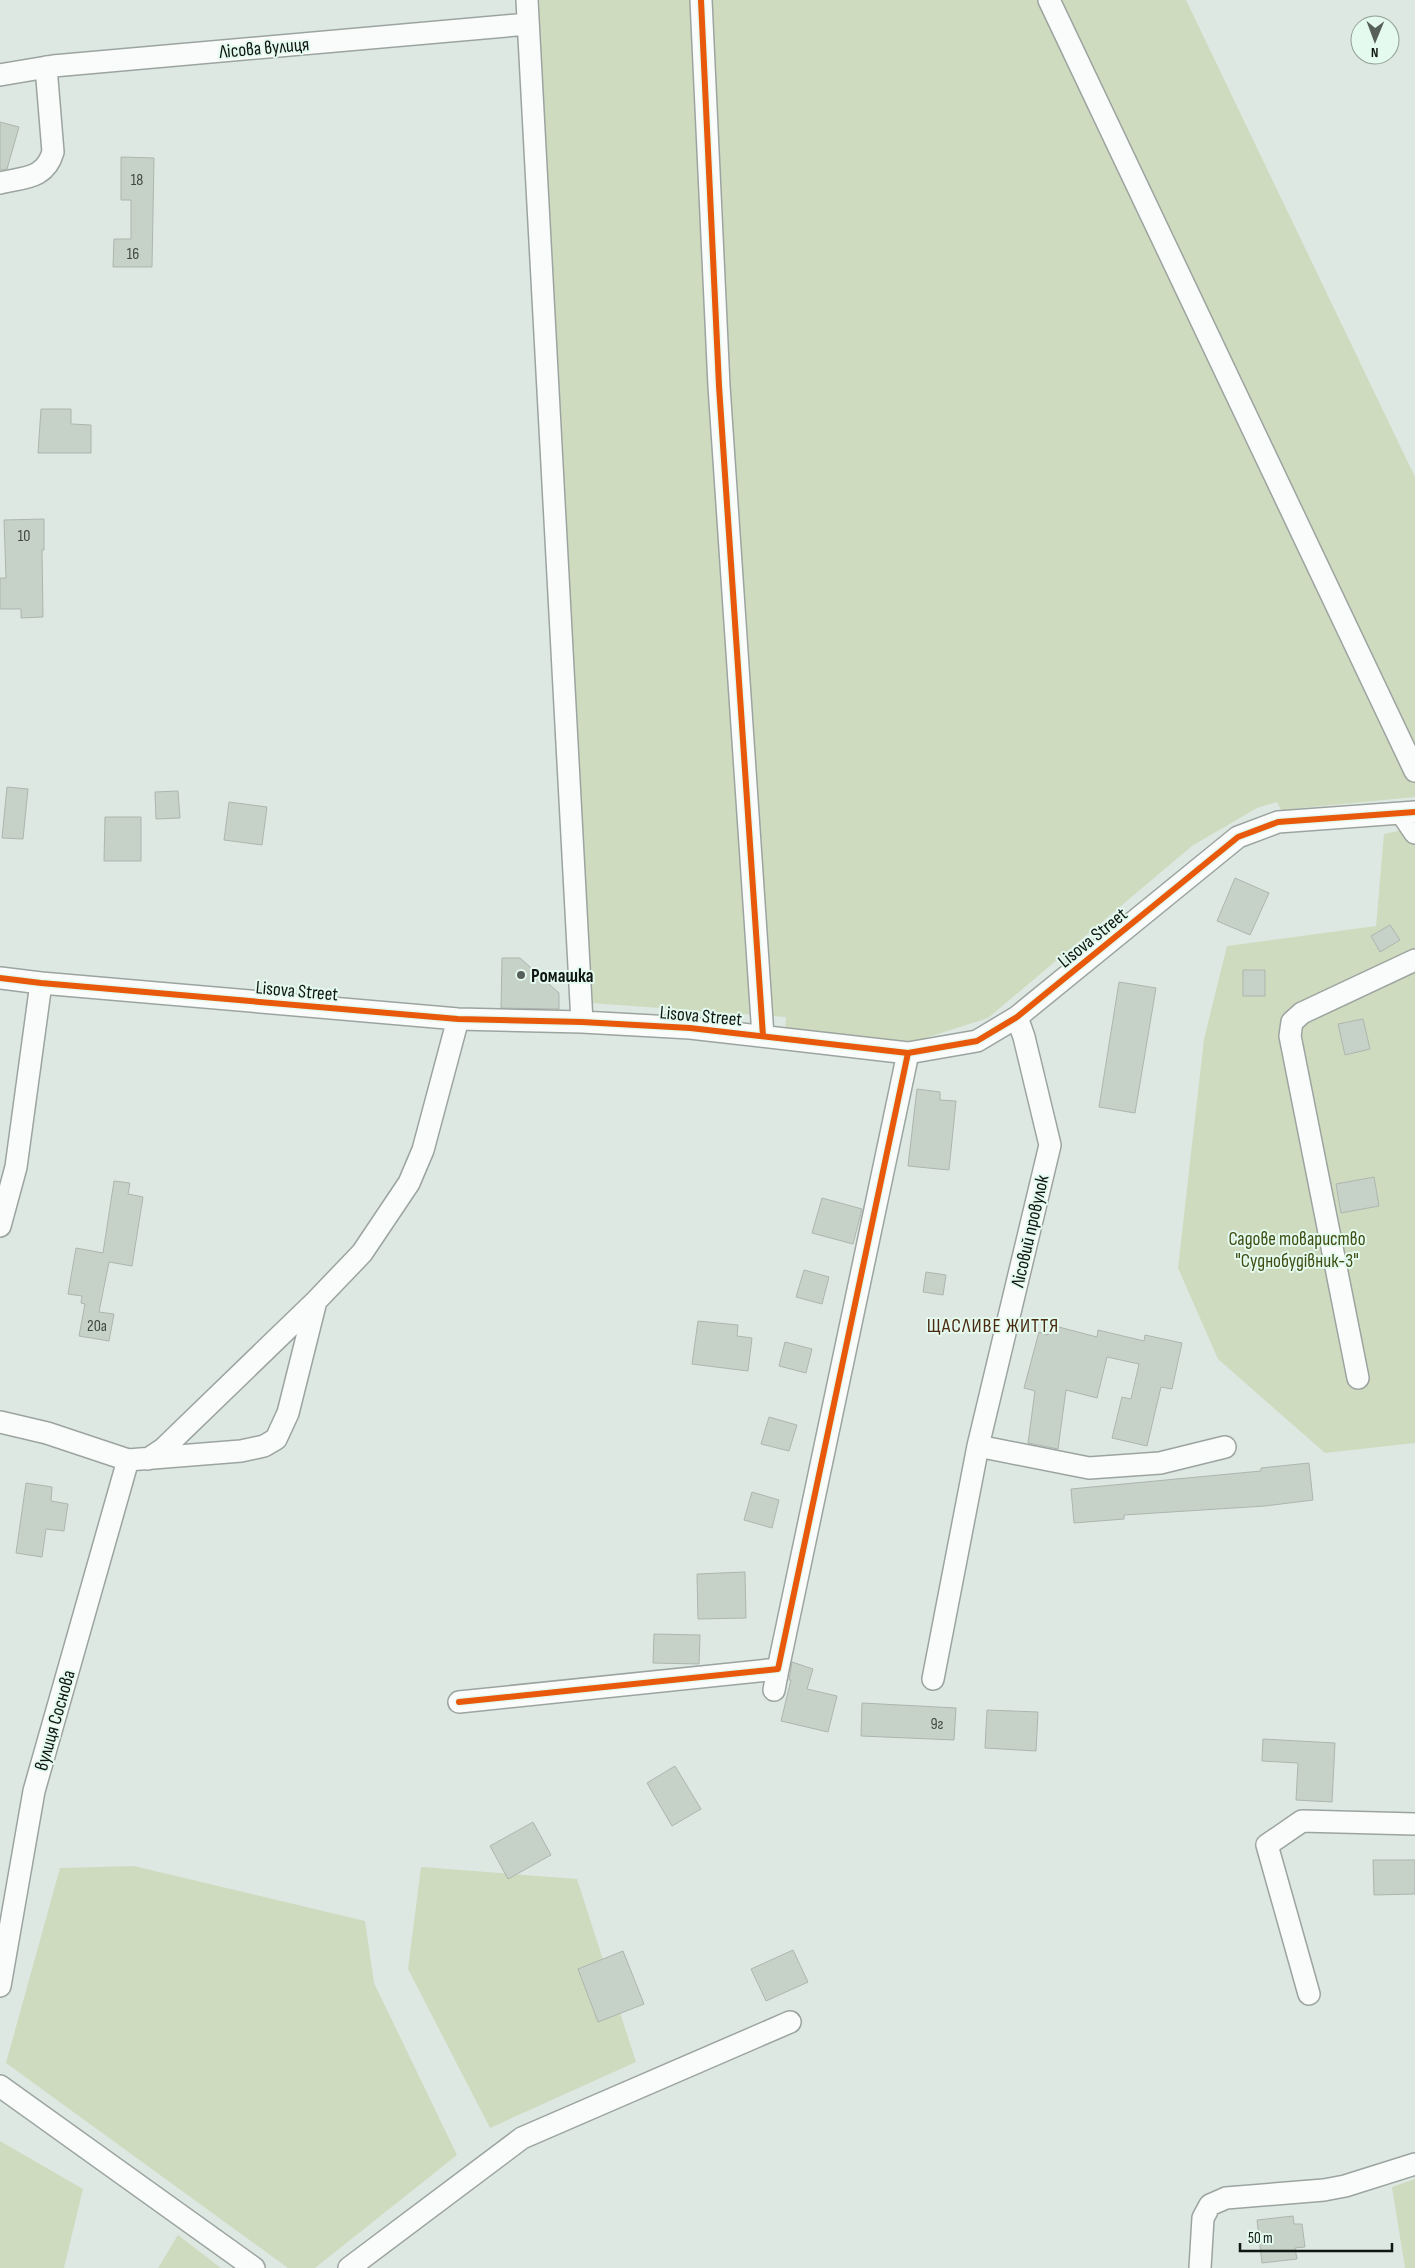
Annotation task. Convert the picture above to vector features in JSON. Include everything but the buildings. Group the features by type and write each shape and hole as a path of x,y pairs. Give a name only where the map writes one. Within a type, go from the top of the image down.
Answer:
{"street":[{"path":"527,0 582,1022"},
{"path":"701,0 720,386 763,1036"},
{"path":"1049,0 1415,771"},
{"name":"Лісова вулиця","path":"0,75 46,67 528,24"},
{"path":"0,184 39,174 49,165 53,152 46,67"},
{"path":"1409,813 1415,833"},
{"name":"Lisova Street","path":"0,978 458,1019 582,1022 690,1028 908,1053 977,1041 1017,1017 1238,837 1278,822 1409,813"},
{"path":"1358,1378 1290,1036 1292,1022 1302,1013 1415,960"},
{"path":"0,1226 16,1167 41,983"},
{"name":"Лісовий провулок","path":"933,1680 978,1446 1050,1145 1024,1037 1017,1017"},
{"path":"138,1459 163,1449 316,1301 362,1253 409,1183 423,1150 458,1019"},
{"path":"774,1690 908,1053"},
{"path":"0,1422 47,1433 138,1459 241,1451 264,1446 276,1439 288,1413 316,1301"},
{"path":"978,1446 1089,1468 1160,1463 1225,1446"},
{"name":"вулиця Соснова","path":"0,1986 34,1791 138,1459"},
{"path":"459,1702 778,1669"},
{"path":"1309,1994 1267,1845 1302,1821 1415,1824"},
{"path":"349,2268 522,2138 790,2022"},
{"path":"0,2086 254,2268"},
{"path":"1200,2268 1203,2218 1210,2205 1226,2198 1324,2190 1345,2186 1415,2164"}],"green space":[{"path":"527,0 1186,0 1415,477 1415,797 1281,810 1277,802 1257,808 1192,846 988,1018 913,1042 785,1030 786,1017 590,1003"},
{"name":"Садове товариство \"Суднобудівник-3\"","path":"1412,828 1415,833 1415,1443 1325,1453 1218,1359 1178,1268 1204,1039 1227,946 1376,926 1384,834"},
{"path":"134,1866 365,1921 374,1983 457,2155 315,2268 288,2268 6,2063 60,1868"},
{"path":"421,1867 577,1879 636,2062 490,2128 408,1969"},
{"path":"0,2141 83,2189 64,2268 0,2268"},
{"path":"1415,2179 1415,2268 1405,2268 1392,2187"},
{"path":"178,2235 221,2268 158,2268"}],"cycle path":[{"path":"701,0 719,386 763,1036"},
{"path":"0,978 458,1019 582,1022 690,1028 908,1053 977,1041 1017,1017 1238,837 1278,822 1415,812"},
{"path":"459,1702 778,1669 908,1053"}],"place":[{"name":"Ромашка","path":"521,975"}],"district":[{"name":"ЩАСЛИВЕ ЖИТТЯ","path":"993,1325"}]}
